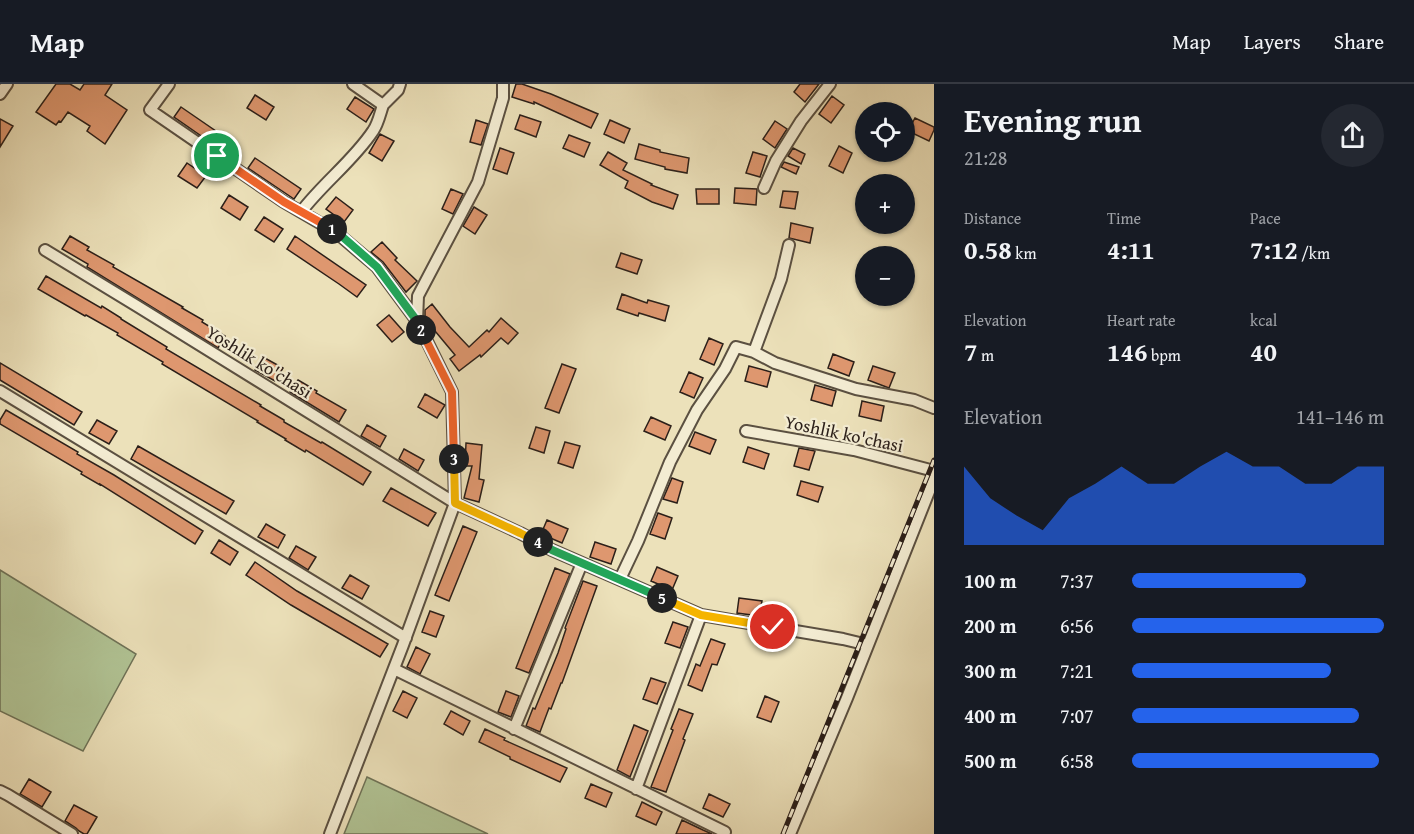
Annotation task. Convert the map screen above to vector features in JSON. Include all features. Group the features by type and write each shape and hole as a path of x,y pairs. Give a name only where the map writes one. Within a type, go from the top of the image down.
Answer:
{"street":[{"path":"0,94 7,84"},
{"path":"169,84 150,110 284,202 337,232 377,267 417,321 452,392 455,503 330,834"},
{"path":"354,84 383,105"},
{"path":"301,212 374,130 383,105 398,90 400,84"},
{"path":"417,321 418,296 478,182 503,98 503,84"},
{"path":"764,188 776,161 801,121 830,84"},
{"path":"754,352 781,279 789,245"},
{"name":"Yoshlik ko'chasi","path":"45,250 455,503 552,550 701,615 868,645"},
{"path":"620,579 670,462 697,410 725,369 736,347 754,352 775,363 856,389 914,400 934,408"},
{"path":"0,391 405,638"},
{"name":"Yoshlik ko'chasi","path":"746,431 854,450 934,471"},
{"path":"790,834 934,479"},
{"path":"514,729 582,563"},
{"path":"636,789 701,615"},
{"path":"394,669 725,832"},
{"path":"0,791 72,834"}],"green space":[{"path":"0,570 136,654 83,751 0,711"},
{"path":"367,777 488,834 344,834"}],"building":[{"path":"56,84 70,84 80,90 84,84 112,84 105,95 127,110 105,144 87,131 90,126 68,112 56,125 36,112"},
{"path":"516,84 551,94 598,114 591,128 534,102 534,104 512,97"},
{"path":"800,84 819,84 805,102 794,92"},
{"path":"255,95 274,107 266,120 247,108"},
{"path":"832,96 844,105 831,123 819,114"},
{"path":"355,97 374,109 366,122 347,109"},
{"path":"181,107 226,138 220,149 174,117"},
{"path":"520,115 541,122 536,137 515,129"},
{"path":"915,118 934,127 929,141 915,134"},
{"path":"0,119 13,126 0,147"},
{"path":"476,120 488,124 481,145 470,142"},
{"path":"610,120 630,129 624,143 604,134"},
{"path":"775,121 787,129 775,148 763,139"},
{"path":"380,134 394,141 382,161 369,153"},
{"path":"569,135 590,143 584,157 563,148"},
{"path":"639,144 660,150 660,152 689,158 687,173 665,169 665,167 635,159"},
{"path":"839,146 852,153 843,173 829,166"},
{"path":"500,148 514,153 507,174 493,169"},
{"path":"793,148 805,154 801,164 788,156"},
{"path":"608,152 627,163 623,170 651,185 678,195 673,209 652,202 625,188 628,181 600,165"},
{"path":"753,152 767,156 760,177 746,173"},
{"path":"255,158 301,189 294,199 248,168"},
{"path":"784,162 799,167 796,174 781,167"},
{"path":"187,163 206,176 197,188 178,176"},
{"path":"735,188 757,189 756,205 734,203"},
{"path":"451,189 463,194 453,214 442,209"},
{"path":"696,189 719,189 719,204 697,204"},
{"path":"783,191 798,192 795,209 780,207"},
{"path":"229,195 248,207 240,220 221,208"},
{"path":"336,197 353,210 344,222 326,209"},
{"path":"474,207 487,215 475,234 463,226"},
{"path":"264,217 283,229 274,242 255,230"},
{"path":"791,223 813,228 810,243 789,238"},
{"path":"70,236 89,247 87,250 114,265 113,267 183,307 225,336 218,348 87,267 88,264 62,249"},
{"path":"295,236 366,285 357,297 287,249"},
{"path":"382,242 397,258 395,260 417,281 406,292 383,262 371,252"},
{"path":"621,253 642,260 637,274 616,267"},
{"path":"46,276 101,308 102,306 167,347 166,349 261,405 284,422 371,472 363,485 162,364 163,362 117,335 118,333 38,289"},
{"path":"622,294 647,303 648,300 669,306 665,321 617,309"},
{"path":"432,304 469,347 487,330 489,332 501,318 518,333 508,344 501,338 481,357 480,355 459,371 450,359 455,355 425,319 425,310"},
{"path":"389,315 404,332 392,342 377,325"},
{"path":"709,338 723,344 714,365 700,359"},
{"path":"833,354 854,362 849,376 828,368"},
{"path":"263,357 283,368 275,381 255,370"},
{"path":"0,363 82,412 74,425 0,380"},
{"path":"562,364 576,369 559,413 545,408"},
{"path":"749,366 771,372 767,387 745,381"},
{"path":"873,366 895,373 889,388 868,380"},
{"path":"689,372 703,378 694,398 680,392"},
{"path":"298,380 346,410 339,422 290,392"},
{"path":"815,385 836,391 832,406 811,400"},
{"path":"425,394 445,405 437,418 418,407"},
{"path":"862,401 884,406 881,421 859,416"},
{"path":"6,410 78,452 77,454 203,531 195,544 81,474 82,472 0,424"},
{"path":"651,417 671,426 665,440 644,431"},
{"path":"97,420 117,431 109,444 89,433"},
{"path":"367,425 386,436 380,447 361,436"},
{"path":"536,427 550,431 544,453 529,448"},
{"path":"695,432 716,440 710,454 689,446"},
{"path":"565,442 580,446 573,468 558,463"},
{"path":"466,443 482,445 479,479 484,480 479,502 464,498 472,466 465,466"},
{"path":"138,446 234,501 226,514 131,459"},
{"path":"748,447 769,454 764,469 743,462"},
{"path":"799,448 815,451 809,470 794,466"},
{"path":"404,449 424,460 418,471 399,459"},
{"path":"672,478 683,482 677,503 663,499"},
{"path":"801,481 823,487 818,502 797,495"},
{"path":"391,488 436,513 428,526 383,501"},
{"path":"658,513 672,518 665,539 650,534"},
{"path":"547,520 568,529 562,543 541,534"},
{"path":"266,524 285,535 278,548 258,537"},
{"path":"463,526 477,532 449,601 435,595"},
{"path":"219,540 238,552 230,565 211,553"},
{"path":"595,542 616,549 611,564 590,557"},
{"path":"296,546 316,557 308,570 289,558"},
{"path":"255,562 297,591 388,644 380,657 291,605 246,575"},
{"path":"657,567 678,576 672,590 651,581"},
{"path":"555,568 570,574 529,673 516,668"},
{"path":"350,575 369,586 362,599 342,588"},
{"path":"583,581 597,586 562,683 540,732 526,726 558,653"},
{"path":"739,598 762,601 759,616 737,613"},
{"path":"430,611 444,616 436,637 422,632"},
{"path":"673,622 688,627 680,648 665,643"},
{"path":"711,639 725,644 717,665 712,664 702,691 688,685 696,664 700,666"},
{"path":"416,647 430,654 420,674 407,667"},
{"path":"651,678 666,683 657,704 643,699"},
{"path":"403,691 417,698 407,718 393,711"},
{"path":"506,691 519,696 511,717 498,712"},
{"path":"765,696 779,702 771,722 757,717"},
{"path":"679,709 693,714 666,792 651,787"},
{"path":"451,711 470,721 463,735 444,724"},
{"path":"634,725 648,731 630,777 617,770"},
{"path":"485,729 567,768 560,782 479,742"},
{"path":"29,779 51,792 42,807 20,794"},
{"path":"591,784 612,793 606,807 585,798"},
{"path":"709,794 730,804 723,817 703,808"},
{"path":"642,802 662,812 656,825 636,816"},
{"path":"74,805 97,817 87,834 65,821"},
{"path":"682,820 703,830 712,834 676,834"}],"railway":[{"path":"783,834 934,460"}],"route":[{"path":"217,156 284,202 337,232 377,267 417,321 452,392 455,503 552,550 701,615 773,627"}]}
